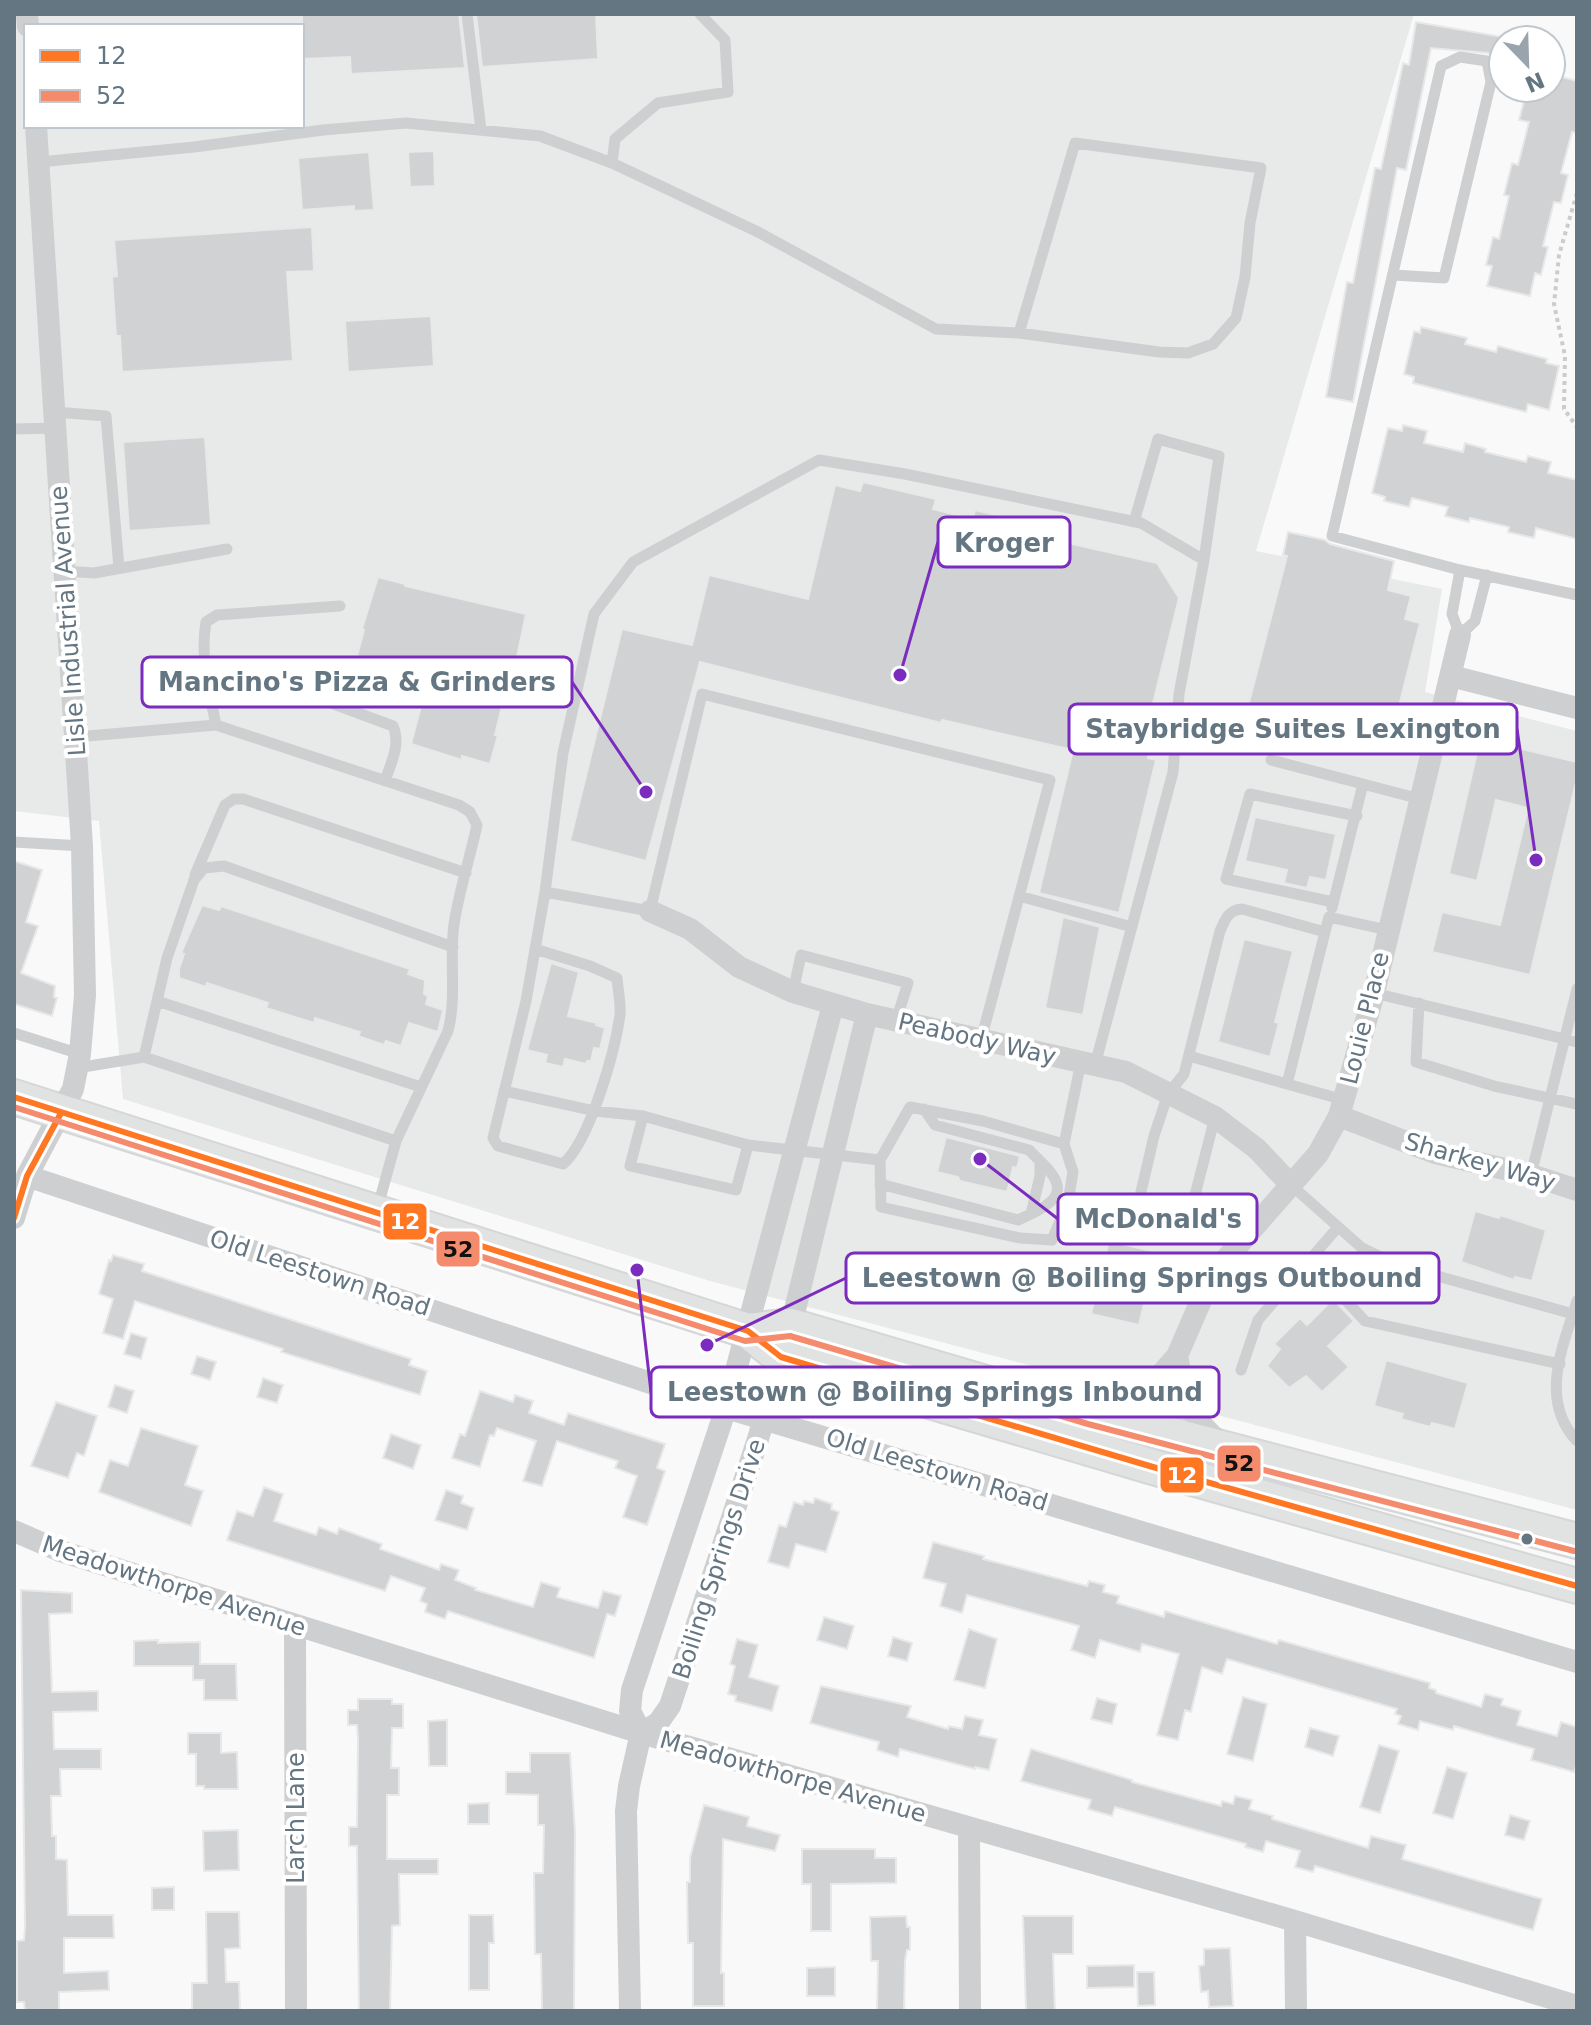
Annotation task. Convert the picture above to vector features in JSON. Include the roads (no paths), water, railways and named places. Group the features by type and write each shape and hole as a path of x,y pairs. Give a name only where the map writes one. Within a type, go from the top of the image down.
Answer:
{"main road":[{"path":"14,1097 786,1342 1153,1467 1577,1586"},
{"path":"786,1342 1226,1447 1577,1541"}],"street":[{"name":"Lisle Industrial Avenue","path":"14,1218 21,1174 73,1089 79,1061 85,995 76,737 36,128"},
{"name":"Louie Place","path":"1091,1414 1121,1407 1151,1388 1177,1356 1212,1275 1318,1154 1342,1108 1374,993 1460,635"},
{"path":"1451,676 1577,708"},
{"name":"Peabody Way","path":"650,911 690,929 739,967 793,992 896,1021 1126,1072 1215,1117 1257,1149 1291,1185"},
{"name":"Boiling Springs Drive","path":"630,2011 626,1811 641,1733 630,1711 632,1690 726,1408 833,1005"},
{"name":"Boiling Springs Drive","path":"641,1733 658,1723 670,1706 764,1419 867,1014"},
{"name":"Sharkey Way","path":"1342,1108 1435,1153 1531,1175 1577,1190"},
{"name":"Old Leestown Road","path":"21,1174 726,1408 1577,1662"},
{"path":"1177,1356 1185,1396 1199,1426 1226,1447"},
{"name":"Meadowthorpe Avenue","path":"14,1531 60,1551 641,1733 1295,1921 1577,2006"},
{"name":"Larch Lane","path":"295,1625 296,2011"},
{"path":"969,1828 970,2011"},
{"path":"1295,1921 1296,2011"}],"lane":[{"path":"467,14 481,130"},
{"path":"612,163 615,139 658,103 728,92 725,40 700,14"},
{"path":"1393,275 1444,278 1491,82 1487,61 1460,57 1441,66 1332,536 1460,570 1577,595"},
{"path":"39,162 406,123 540,136 612,163 758,232 936,329 1019,333 1159,352 1188,353 1213,344 1236,318 1261,168 1075,143 1019,333"},
{"path":"14,429 55,420 106,416 119,568"},
{"path":"1064,1144 983,1121 910,1107 880,1160 881,1207 1020,1238 1052,1240 1068,1202 1073,1172 1064,1144 1132,927 1173,772 1179,694 1204,560 1219,456 1158,439 1134,522"},
{"path":"535,949 617,978 620,1013 595,1111 573,1155 563,1164 498,1146 493,1138 535,949 563,753 594,614 633,562 819,460 905,474 1141,523 1204,560"},
{"path":"65,571 94,573 227,549"},
{"path":"1460,570 1452,614 1460,635 1475,621 1487,575"},
{"path":"216,725 205,667 203,639 206,622 217,615 340,606"},
{"path":"205,667 242,670 393,726 397,745 385,781"},
{"path":"545,892 650,911 702,694 1050,780 981,1040"},
{"path":"76,737 216,725 459,805 470,812 477,825 454,925 451,987 454,1012 396,1141 376,1212"},
{"path":"1271,760 1420,799"},
{"path":"1287,1084 1363,784"},
{"path":"1333,902 1226,879 1250,794 1357,816"},
{"path":"144,1057 167,958 194,880 225,805 234,799 243,799 466,873"},
{"path":"14,842 82,846"},
{"path":"194,880 204,868 224,866 453,947"},
{"path":"1268,888 1285,880"},
{"path":"1307,886 1321,899"},
{"path":"1019,896 1132,927"},
{"path":"1215,1117 1185,1234 1134,1222 1154,1136 1168,1094 1184,1074 1220,931 1227,915 1242,909 1325,932"},
{"path":"1329,917 1387,930"},
{"path":"793,992 801,955 908,983 896,1021"},
{"path":"1531,1175 1550,1098 1571,1040 1577,989"},
{"path":"1374,993 1571,1040"},
{"path":"157,1001 421,1087"},
{"path":"1419,1003 1416,1062 1494,1086 1577,1104"},
{"path":"14,1033 79,1061 144,1057 396,1141"},
{"path":"1189,1056 1287,1084 1342,1108"},
{"path":"504,1091 595,1111 643,1116 748,1145 880,1160"},
{"path":"880,1184 1018,1220 1047,1207 1056,1198 1055,1175 1029,1150 935,1125 924,1109"},
{"path":"643,1116 630,1166 736,1190 748,1145"},
{"path":"1031,1214 1040,1176 1040,1161"},
{"path":"1291,1185 1362,1248 1398,1265 1573,1314"},
{"path":"1241,1370 1258,1320 1338,1227"},
{"path":"1309,1261 1365,1321 1560,1364"},
{"path":"1577,1301 1554,1384 1559,1418 1577,1441"}],"place":[{"name":"Kroger","path":"900,675"},
{"name":"Mancino's Pizza & Grinders","path":"646,792"},
{"name":"Staybridge Suites Lexington","path":"1536,860"},
{"name":"McDonald's","path":"980,1159"},
{"name":"Leestown @ Boiling Springs Inbound","path":"637,1270"},
{"name":"Leestown @ Boiling Springs Outbound","path":"707,1345"}]}
